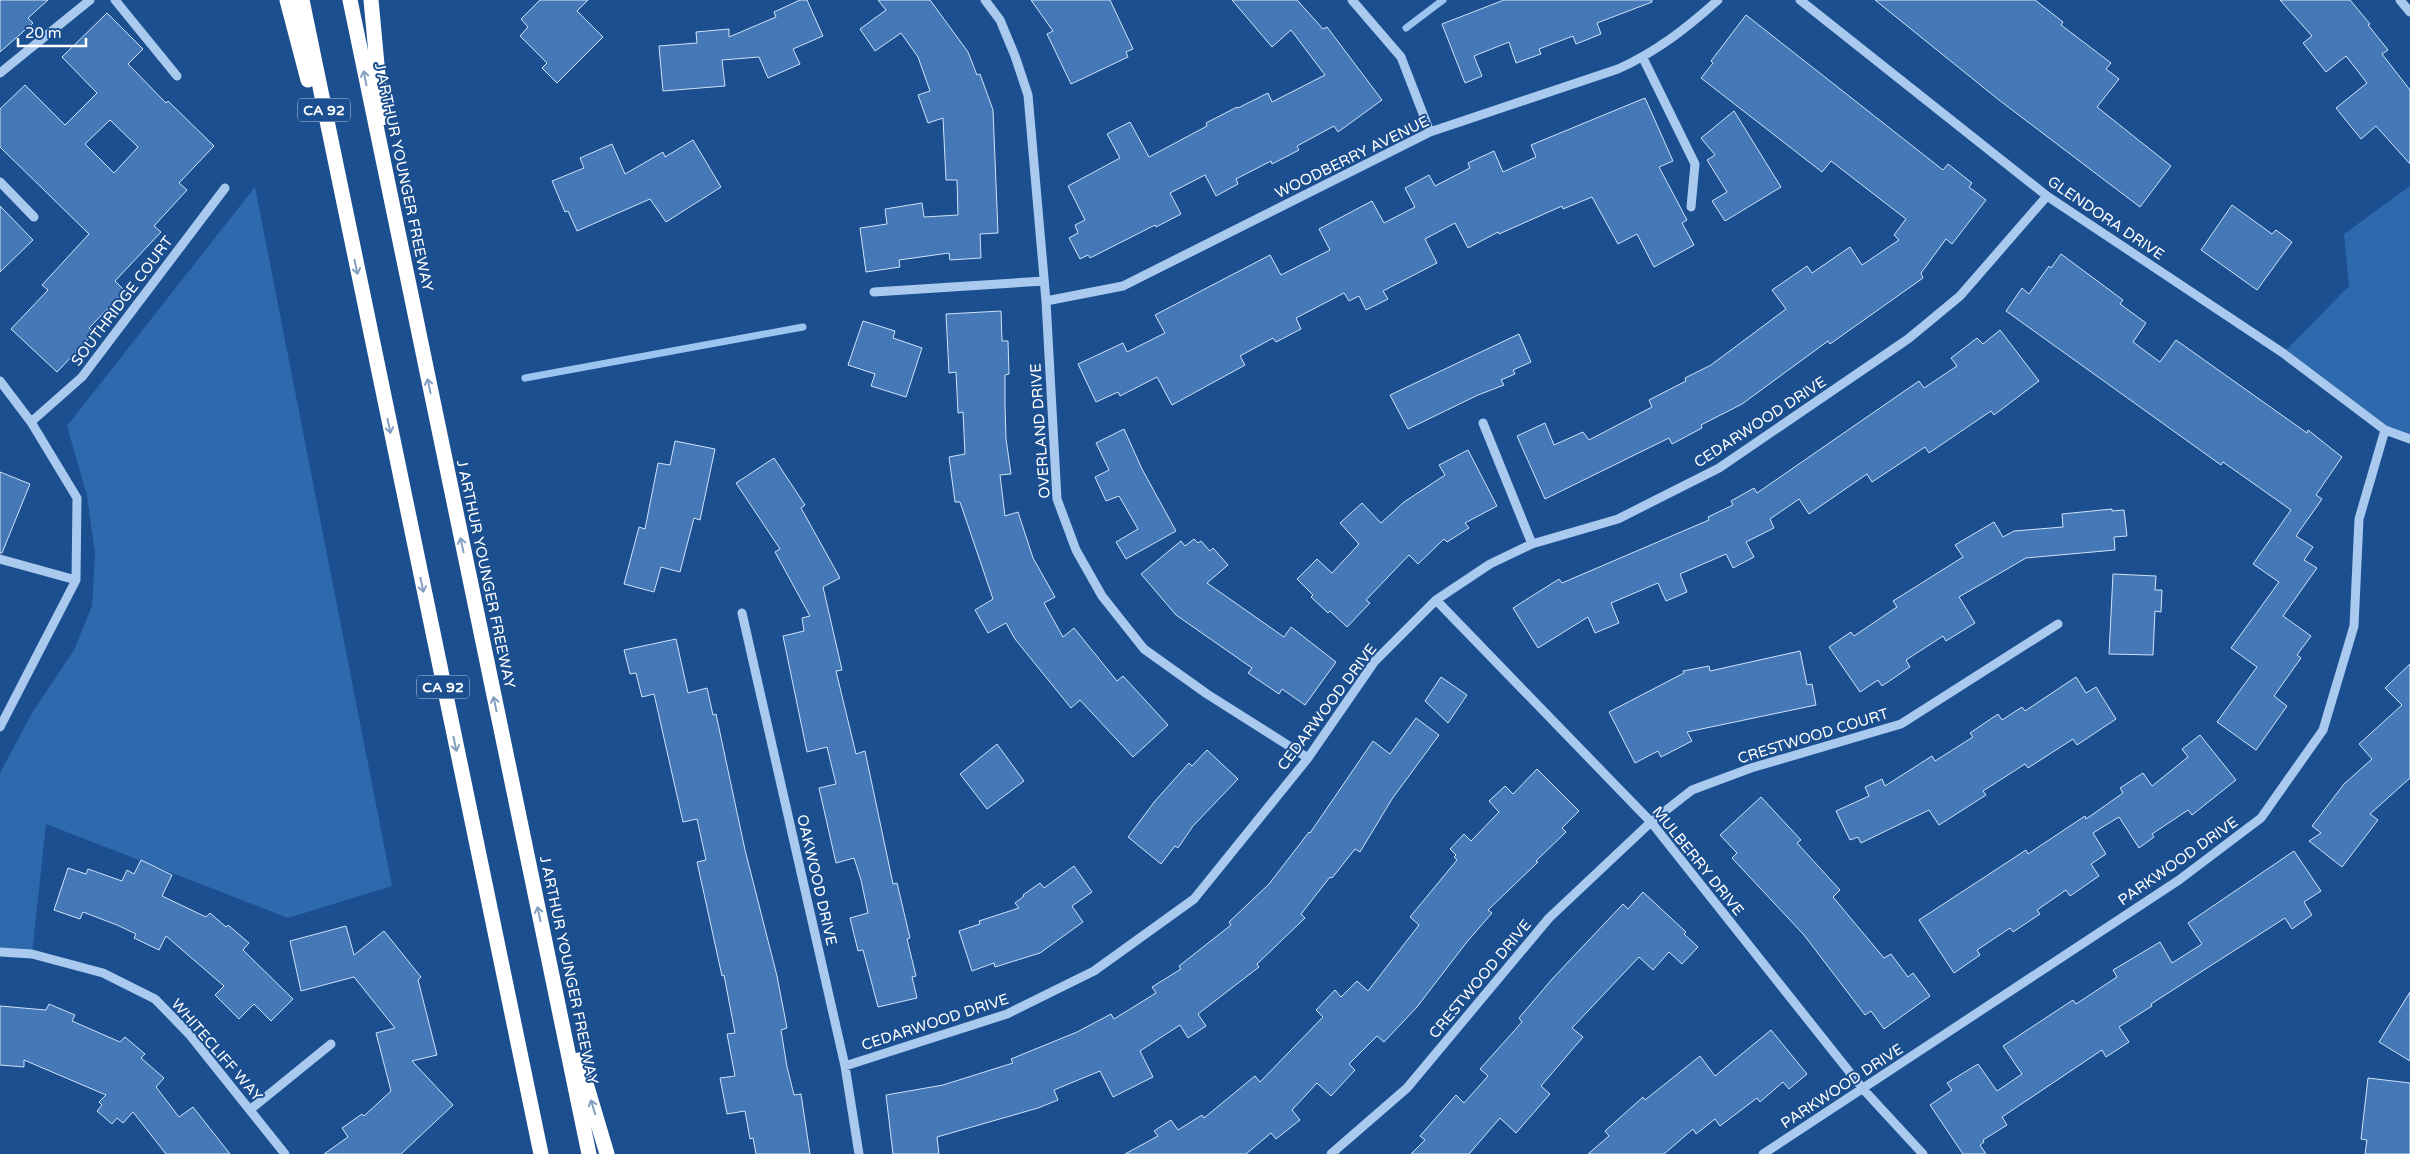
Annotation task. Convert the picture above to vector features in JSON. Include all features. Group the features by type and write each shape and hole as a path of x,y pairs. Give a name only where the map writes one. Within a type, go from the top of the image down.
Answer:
{"highway":[{"path":"287,0 346,220"},
{"name":"CA 92","path":"302,0 346,220 541,1154"},
{"name":"J ARTHUR YOUNGER FREEWAY","path":"350,0 589,1154"},
{"path":"371,0 389,195"},
{"path":"549,962 607,1154"}],"street":[{"path":"0,73 90,0"},
{"path":"115,0 177,76"},
{"name":"OVERLAND DRIVE","path":"985,0 1000,20 1016,56 1028,95 1046,301 1056,499 1076,550 1098,588 1144,649 1207,694 1308,758"},
{"path":"1352,0 1401,57 1430,132"},
{"name":"WOODBERRY AVENUE","path":"1046,301 1123,286 1430,132 1608,73 1643,58 1680,34 1718,0"},
{"name":"GLENDORA DRIVE","path":"1800,0 2047,196 2283,352 2386,430 2410,439"},
{"path":"2400,0 2410,12"},
{"path":"1643,58 1695,164 1691,207"},
{"path":"0,182 34,217"},
{"name":"SOUTHRIDGE COURT","path":"31,422 82,377 225,188"},
{"name":"CEDARWOOD DRIVE","path":"845,1066 1007,1014 1094,971 1194,898 1308,758 1375,661 1436,600 1490,564 1532,544 1618,519 1719,468 1908,339 1960,296 2047,196"},
{"path":"874,292 1044,281"},
{"path":"0,381 31,422 77,498 76,580 0,728"},
{"path":"1483,423 1532,544"},
{"name":"PARKWOOD DRIVE","path":"1763,1154 2179,880 2261,818 2323,730 2354,626 2360,519 2386,430"},
{"path":"0,559 76,580"},
{"name":"MULBERRY DRIVE","path":"1436,600 1651,822 1863,1089 1923,1154"},
{"name":"OAKWOOD DRIVE","path":"742,613 845,1066 859,1154"},
{"name":"CRESTWOOD COURT","path":"1651,822 1692,790 1751,768 1901,724 2058,624"},
{"name":"CRESTWOOD DRIVE","path":"1331,1154 1407,1088 1549,918 1651,822"},
{"name":"WHITECLIFF WAY","path":"0,952 32,954 103,973 154,999 189,1034 251,1109 285,1154"},
{"path":"251,1109 331,1044"}],"shaded area":[{"path":"2410,186 2410,439 2385,430 2283,353 2349,286 2344,234"},
{"path":"255,187 392,886 288,918 46,824 32,954 0,952 0,773 32,713 74,650 92,606 95,554 87,496 67,426"}],"building":[{"path":"0,0 48,0 28,18 33,23 0,52"},
{"path":"540,0 588,0 577,11 603,37 557,83 542,68 547,63 520,36 528,27 521,19"},
{"path":"800,0 807,0 823,36 793,49 800,64 768,78 759,57 722,60 725,86 663,91 659,46 697,43 696,32 729,29 729,37 776,17 774,12"},
{"path":"878,0 930,0 968,52 977,75 980,74 993,110 998,233 980,234 981,258 950,260 949,253 899,260 900,267 866,272 860,228 887,224 885,209 922,203 924,217 958,215 957,180 946,180 943,118 928,123 918,95 930,91 918,57 901,33 875,51 860,29 886,10"},
{"path":"1031,0 1110,0 1133,49 1126,52 1128,57 1071,84 1047,34 1053,31"},
{"path":"1232,0 1297,0 1323,29 1327,27 1382,100 1338,132 1334,126 1297,146 1299,150 1272,164 1271,161 1236,179 1238,184 1216,196 1205,175 1170,193 1181,214 1090,258 1088,255 1080,259 1069,238 1078,233 1075,225 1085,220 1068,186 1120,158 1107,134 1130,122 1149,157 1207,126 1206,123 1237,107 1268,93 1272,102 1325,75 1291,30 1272,47"},
{"path":"1504,0 1652,0 1652,2 1597,23 1601,34 1576,44 1573,36 1539,49 1541,54 1516,63 1509,42 1474,56 1482,76 1465,83 1442,24"},
{"path":"1875,0 2035,0 2063,22 2061,25 2111,63 2106,69 2119,79 2097,107 2171,166 2140,207 1999,100"},
{"path":"2280,0 2350,0 2370,24 2368,25 2388,50 2382,54 2410,90 2410,164 2376,126 2361,139 2336,108 2367,83 2346,56 2326,72 2303,43 2312,36"},
{"path":"107,13 143,49 128,64 166,103 168,101 214,146 179,183 187,190 154,226 161,232 115,281 125,291 89,328 94,333 57,372 11,329 48,290 42,285 89,234 0,147 0,109 25,85 65,125 97,93 62,57","holes":["110,120 138,147 114,173 85,144"]},
{"path":"1746,15 1943,170 1948,164 1972,183 1969,187 1986,200 1952,244 1946,239 1921,273 1923,278 1830,344 1828,341 1742,404 1701,425 1702,428 1672,444 1669,438 1545,499 1517,436 1545,423 1554,445 1583,432 1589,440 1652,407 1649,400 1686,381 1685,378 1711,365 1786,309 1772,290 1807,266 1812,273 1850,247 1862,265 1899,240 1894,235 1906,219 1831,161 1822,172 1701,78 1713,63 1711,61"},
{"path":"1645,98 1673,161 1659,167 1687,220 1682,223 1694,245 1654,267 1637,234 1618,244 1592,197 1563,209 1562,206 1499,234 1498,232 1468,248 1455,223 1425,239 1437,263 1383,291 1388,299 1366,310 1359,296 1349,301 1344,293 1296,318 1301,329 1276,342 1273,338 1240,356 1245,365 1172,405 1157,377 1120,396 1118,392 1096,402 1078,364 1123,343 1127,352 1165,333 1155,315 1270,255 1281,275 1330,250 1319,229 1372,201 1384,223 1415,207 1405,188 1429,175 1435,186 1470,168 1468,163 1494,151 1503,172 1536,157 1531,145"},
{"path":"1734,111 1781,187 1725,221 1712,201 1727,192 1707,160 1715,155 1701,138"},
{"path":"693,140 721,187 666,222 650,199 577,231 568,211 565,212 552,181 584,168 580,158 612,144 625,174 663,152 665,157"},
{"path":"2232,205 2272,234 2276,230 2292,242 2257,290 2201,250"},
{"path":"0,206 33,240 0,272"},
{"path":"2061,254 2123,300 2120,304 2146,323 2133,342 2160,362 2176,340 2307,433 2308,430 2342,457 2316,495 2322,499 2296,536 2313,547 2304,560 2317,568 2283,616 2311,636 2297,655 2301,658 2274,696 2287,706 2256,750 2217,722 2257,667 2231,648 2279,582 2253,564 2291,510 2223,462 2221,465 2006,311 2022,288 2029,294 2049,266 2051,268"},
{"path":"1001,311 1002,341 1008,341 1009,374 1005,375 1005,406 1006,439 1011,474 1000,475 1005,516 1018,512 1033,558 1055,597 1044,603 1063,637 1074,628 1117,681 1123,676 1168,725 1133,757 1080,700 1071,708 1015,639 1006,623 988,633 975,610 993,599 960,502 955,502 949,457 965,454 963,412 958,413 956,372 949,373 946,314"},
{"path":"863,321 895,331 893,338 922,348 906,397 871,386 875,374 848,365"},
{"path":"2000,330 2039,381 1994,415 1991,411 1929,453 1925,447 1872,482 1867,474 1809,514 1799,499 1770,519 1774,528 1746,542 1754,557 1733,568 1726,554 1680,574 1687,592 1666,601 1658,583 1611,603 1619,623 1595,633 1588,617 1538,648 1513,608 1559,579 1562,583 1709,520 1708,517 1733,505 1731,501 1754,488 1757,493 1919,381 1924,388 1957,366 1951,358 1977,338 1983,344"},
{"path":"1519,334 1531,362 1513,370 1515,374 1501,380 1504,385 1478,395 1408,429 1390,395"},
{"path":"1124,429 1142,469 1176,531 1126,559 1116,542 1138,529 1119,496 1106,501 1095,477 1109,470 1096,443"},
{"path":"675,441 715,449 700,520 694,518 680,572 661,567 654,592 624,584 639,527 645,529 658,463 670,465"},
{"path":"1468,450 1497,506 1465,523 1469,528 1447,542 1444,539 1418,564 1409,555 1366,600 1370,603 1347,627 1311,597 1313,595 1297,579 1317,559 1332,573 1359,544 1340,523 1362,503 1381,523 1404,502 1445,475 1439,465"},
{"path":"774,458 805,505 801,508 840,578 823,587 842,670 836,671 856,754 865,751 893,884 897,883 910,938 907,939 916,976 912,977 917,998 878,1007 863,950 858,951 850,918 868,913 861,880 854,858 836,863 819,788 836,784 827,747 807,752 783,636 804,631 802,618 810,616 775,552 780,549 736,483"},
{"path":"0,472 30,484 2,553 0,553"},
{"path":"2112,509 2112,511 2124,510 2127,536 2114,537 2115,550 2026,558 1959,597 1975,623 1946,641 1943,636 1906,660 1910,667 1882,686 1878,680 1860,692 1829,647 1851,632 1854,636 1897,607 1893,601 1963,557 1955,545 1994,522 2003,537 2014,531 2063,527 2062,514"},
{"path":"1194,539 1198,543 1201,541 1210,551 1213,548 1228,565 1207,583 1284,637 1291,627 1336,662 1305,705 1282,689 1279,694 1248,673 1252,668 1176,615 1141,574 1181,541 1185,546"},
{"path":"2113,574 2156,576 2155,590 2162,590 2161,612 2155,611 2153,655 2109,654"},
{"path":"676,639 688,693 707,688 713,715 716,714 745,850 777,976 787,1028 781,1030 787,1067 794,1095 801,1094 810,1154 756,1154 753,1138 750,1139 745,1111 727,1114 720,1078 735,1076 727,1034 735,1033 724,975 722,976 697,862 706,860 697,819 683,822 654,694 642,697 636,673 630,674 624,650"},
{"path":"1800,651 1807,685 1812,684 1816,705 1687,732 1692,741 1661,757 1658,751 1635,763 1609,712 1684,673 1683,671 1709,666 1710,671"},
{"path":"2410,664 2410,778 2370,814 2378,820 2342,867 2309,841 2321,833 2312,826 2344,784 2372,759 2359,744 2402,705 2385,688"},
{"path":"1441,677 1467,695 1448,723 1425,701"},
{"path":"2076,677 2086,693 2096,687 2116,719 2077,745 2073,739 2028,768 2025,764 1983,791 1986,795 1939,825 1929,810 1861,843 1858,837 1850,840 1836,811 1869,796 1865,787 1882,779 1885,786 1932,756 1935,761 1973,737 1970,733 1998,714 2002,720 2022,707 2025,711"},
{"path":"1416,718 1439,735 1392,799 1360,852 1355,849 1332,878 1330,877 1301,914 1305,918 1257,964 1259,967 1198,1014 1206,1026 1188,1038 1180,1025 1140,1051 1153,1077 1113,1097 1100,1071 1054,1090 1058,1100 1038,1108 937,1137 939,1154 893,1154 886,1095 943,1085 1013,1063 1011,1059 1077,1032 1111,1014 1114,1019 1156,993 1152,987 1181,969 1179,966 1231,925 1229,922 1269,884 1310,833 1373,741 1390,754"},
{"path":"2200,735 2236,780 2192,815 2188,810 2152,834 2154,837 2139,848 2119,817 2093,833 2106,854 2091,864 2099,876 2070,896 2066,890 2037,910 2040,914 2013,932 2010,928 1977,950 1980,955 1954,973 1919,920 2026,850 2028,854 2085,816 2086,819 2123,793 2120,788 2143,773 2152,786 2188,757 2182,749"},
{"path":"997,744 1024,781 987,809 960,774"},
{"path":"1207,750 1238,779 1193,826 1178,848 1175,846 1161,864 1128,837 1155,801 1189,763 1192,766"},
{"path":"1537,769 1579,811 1562,828 1566,832 1488,910 1492,913 1466,943 1417,1007 1384,1042 1377,1036 1349,1064 1355,1070 1331,1096 1317,1083 1292,1110 1300,1120 1276,1139 1271,1133 1246,1154 1125,1154 1158,1136 1154,1131 1171,1120 1178,1130 1202,1115 1204,1118 1255,1076 1260,1082 1323,1017 1316,1010 1335,990 1341,997 1357,981 1368,991 1419,925 1410,917 1457,860 1454,857 1456,855 1450,849 1464,834 1471,841 1499,812 1489,801 1505,786 1513,794"},
{"path":"1761,797 1801,840 1797,843 1840,890 1833,897 1884,958 1891,954 1908,977 1913,973 1930,996 1884,1029 1871,1011 1865,1015 1804,935 1732,858 1737,853 1720,835"},
{"path":"2294,851 2321,891 2304,902 2312,915 2292,929 2285,918 2151,1004 2152,1006 2119,1027 2129,1042 2106,1057 2102,1050 2002,1117 2007,1125 1983,1140 1984,1142 1980,1145 1986,1154 1963,1154 1930,1105 1952,1090 1947,1083 1978,1064 1997,1091 2022,1074 2003,1046 2073,1000 2076,1004 2117,977 2113,970 2160,942 2172,963 2202,944 2188,923"},
{"path":"141,860 172,875 162,896 206,917 210,913 249,943 243,950 293,999 271,1021 254,1004 239,1019 215,995 224,986 166,936 159,950 134,938 136,934 83,912 80,919 54,910 68,868 86,874 88,869 122,881 127,870 134,874"},
{"path":"1074,866 1092,892 1072,906 1083,922 1040,953 995,967 994,963 972,971 959,931 980,924 979,921 1019,908 1015,903 1023,895 1040,883 1044,888"},
{"path":"1643,892 1686,932 1684,934 1698,947 1682,964 1669,952 1653,970 1639,957 1572,1028 1583,1037 1541,1086 1550,1094 1516,1133 1500,1118 1469,1154 1411,1154 1425,1140 1420,1136 1456,1095 1464,1103 1488,1076 1480,1069 1522,1022 1519,1018 1553,978 1623,904 1628,909"},
{"path":"346,926 354,955 384,931 421,977 418,980 437,1055 412,1061 453,1105 401,1154 324,1154 348,1137 342,1128 362,1114 364,1116 391,1091 376,1033 395,1028 354,977 301,991 290,941"},
{"path":"2410,992 2410,1061 2379,1042"},
{"path":"49,1004 75,1015 72,1021 120,1042 125,1037 145,1054 141,1058 164,1078 156,1087 179,1117 193,1107 230,1154 166,1154 133,1112 123,1123 117,1118 112,1124 97,1111 102,1105 99,1102 106,1095 24,1060 24,1067 0,1065 0,1006 46,1010"},
{"path":"1771,1030 1807,1074 1789,1089 1783,1082 1760,1102 1757,1098 1720,1126 1715,1119 1696,1134 1693,1129 1664,1154 1588,1154 1609,1136 1605,1131 1643,1097 1645,1100 1700,1056 1715,1076"},
{"path":"2368,1078 2410,1083 2410,1154 2365,1154 2367,1140 2361,1139"}],"waterway":[{"path":"1406,28 1443,0"},
{"path":"525,378 803,327"}]}
